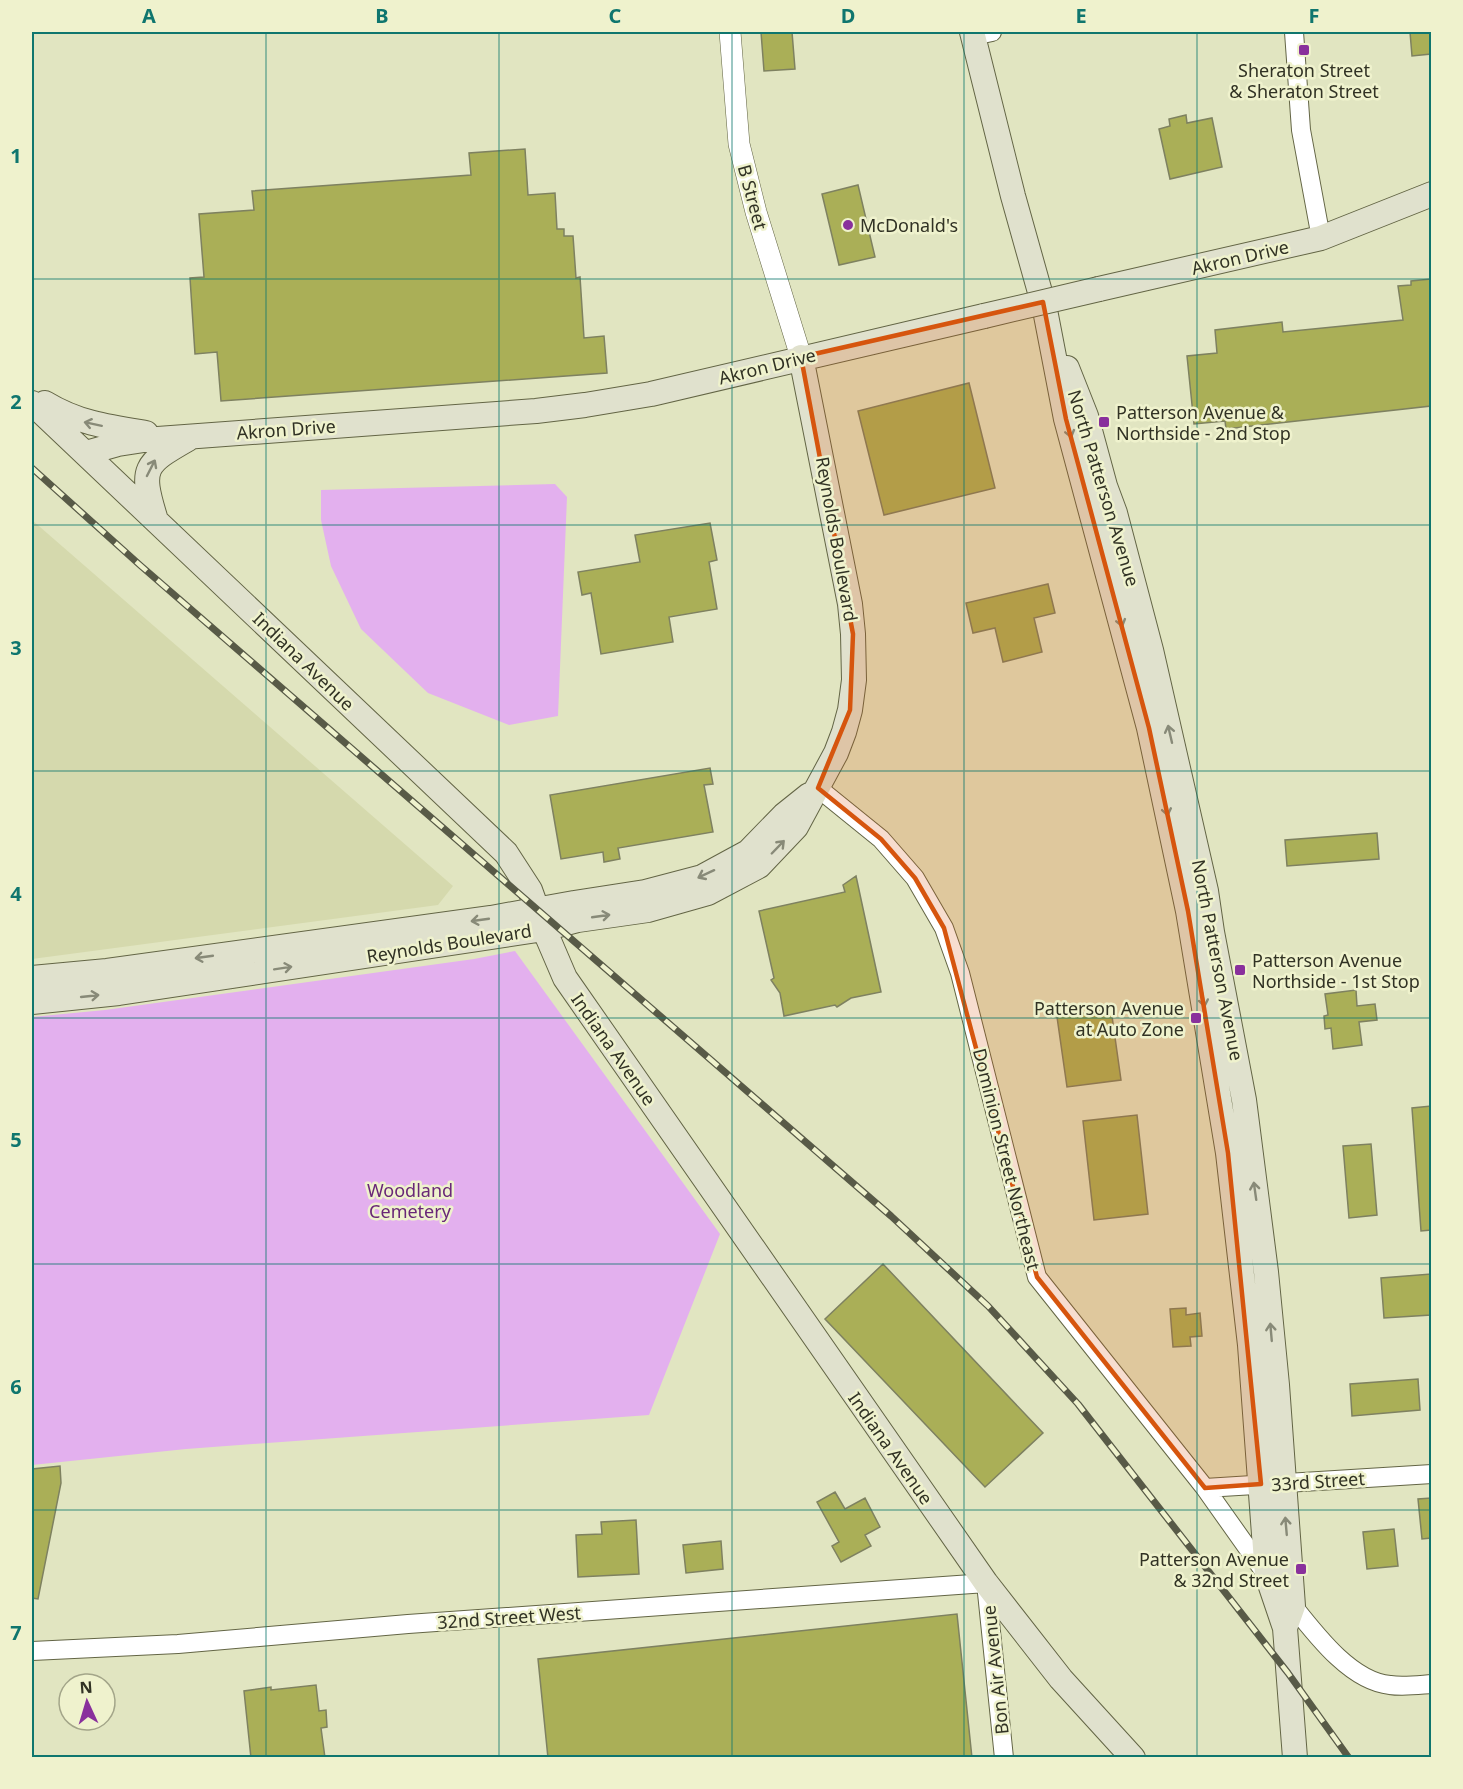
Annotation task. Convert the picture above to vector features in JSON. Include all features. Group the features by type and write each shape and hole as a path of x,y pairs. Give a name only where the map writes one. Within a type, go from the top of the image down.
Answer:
{"main road":[{"name":"North Patterson Avenue","path":"979,33 1013,196 1045,310 1086,416 1105,486 1115,513 1151,650 1206,891 1244,1100 1266,1272 1277,1384 1268,1575 1285,1628 1295,1758"},
{"name":"Akron Drive","path":"86,453 118,444 183,437 536,411 651,393 1321,238 1431,194"},
{"name":"Reynolds Boulevard","path":"32,978 541,920 578,920 648,910 708,893 759,866 796,828 818,788 840,742 850,711 854,680 854,634 850,604 801,357"},
{"path":"32,394 65,415 83,421 183,437"},
{"name":"Indiana Avenue","path":"32,403 506,853 530,890 565,978 986,1583 1061,1679 1133,1758"},
{"path":"156,520 146,486 146,478 151,464 183,437"},
{"name":"Reynolds Boulevard","path":"32,1002 119,993 541,920"},
{"name":"North Patterson Avenue","path":"1272,1484 1293,1605 1285,1628"}],"street":[{"name":"B Street","path":"730,32 739,144 756,212 801,357"},
{"path":"1294,32 1300,130 1321,238"},
{"name":"Dominion Street Northeast","path":"818,788 881,839 915,878 944,928 960,973 1037,1277 1205,1488 1268,1575 1341,1660 1366,1678 1388,1686 1431,1684"},
{"name":"33rd Street","path":"1205,1488 1431,1474"},
{"name":"32nd Street West","path":"32,1651 178,1644 420,1623 986,1583"},
{"name":"Bon Air Avenue","path":"986,1583 1004,1758"}],"highlighted area":[{"path":"1043,302 1066,419 1149,728 1188,911 1228,1153 1261,1484 1205,1488 1037,1277 944,928 915,878 881,839 818,788 850,710 853,634 801,357"}],"shaded area":[{"path":"32,520 453,886 438,905 32,959"}],"green space":[{"path":"555,484 567,497 558,716 509,725 428,693 361,629 331,566 321,520 321,490"},
{"name":"Woodland Cemetery","path":"515,951 720,1234 649,1415 186,1449 32,1465 32,1017 105,1010 474,959"}],"building":[{"path":"761,32 792,32 795,69 764,71"},
{"path":"1410,32 1431,32 1431,54 1412,56"},
{"path":"1186,115 1187,123 1212,118 1222,167 1170,179 1159,129 1170,126 1169,119"},
{"path":"525,149 528,195 555,193 557,229 564,229 564,236 573,236 576,278 580,277 584,338 604,336 607,373 221,401 217,352 195,354 190,278 204,277 199,214 254,210 252,191 471,175 469,153"},
{"name":"McDonald's","path":"858,185 875,257 839,265 822,194"},
{"path":"1431,279 1431,406 1226,429 1225,421 1194,424 1187,356 1217,353 1215,330 1282,322 1283,332 1403,320 1398,286 1411,285 1411,281"},
{"path":"969,383 995,488 884,515 858,411"},
{"path":"710,523 717,560 709,562 717,609 669,617 673,642 601,654 591,593 582,595 578,572 640,562 635,535"},
{"path":"1048,584 1055,613 1034,618 1042,652 1003,662 995,628 973,633 966,603"},
{"path":"710,768 713,784 704,785 713,832 618,848 620,859 604,862 603,852 561,859 550,795"},
{"path":"1377,833 1379,859 1287,866 1285,840"},
{"path":"856,876 881,992 851,998 837,1007 835,1005 784,1016 780,993 771,980 774,978 759,911 845,892 843,885"},
{"path":"1356,990 1357,1006 1375,1004 1377,1020 1359,1022 1362,1045 1333,1049 1331,1028 1325,1029 1324,1016 1328,1015 1325,994"},
{"path":"1111,1009 1121,1080 1067,1087 1057,1017"},
{"path":"1431,1106 1431,1230 1421,1231 1412,1108"},
{"path":"1137,1115 1148,1214 1094,1220 1083,1121"},
{"path":"1371,1144 1377,1215 1349,1218 1343,1146"},
{"path":"883,1264 1043,1433 985,1487 825,1319"},
{"path":"1431,1274 1431,1315 1384,1318 1381,1278"},
{"path":"1186,1308 1186,1315 1200,1313 1202,1336 1190,1337 1191,1346 1173,1347 1170,1309"},
{"path":"1418,1379 1420,1410 1352,1416 1350,1384"},
{"path":"60,1466 61,1483 38,1599 32,1598 32,1469"},
{"path":"835,1492 845,1509 865,1498 880,1527 865,1535 871,1546 841,1562 832,1546 839,1542 817,1502"},
{"path":"1431,1498 1431,1538 1422,1539 1418,1499"},
{"path":"636,1520 639,1574 578,1577 576,1535 602,1534 601,1522"},
{"path":"1394,1529 1398,1566 1367,1569 1363,1532"},
{"path":"721,1541 723,1569 686,1573 683,1545"},
{"path":"957,1614 972,1758 548,1758 538,1659"},
{"path":"316,1685 319,1711 326,1710 327,1727 321,1728 325,1758 251,1758 244,1691"}],"railway":[{"path":"32,468 141,566 891,1216 988,1306 1078,1404 1288,1673 1349,1758"}],"place":[{"name":"Sheraton Street & Sheraton Street","path":"1304,50"},
{"name":"McDonald's","path":"848,225"},
{"name":"Patterson Avenue & Northside - 2nd Stop","path":"1104,422"},
{"name":"Patterson Avenue Northside - 1st Stop","path":"1240,970"},
{"name":"Patterson Avenue at Auto Zone","path":"1196,1018"},
{"name":"Patterson Avenue & 32nd Street","path":"1301,1569"}]}
